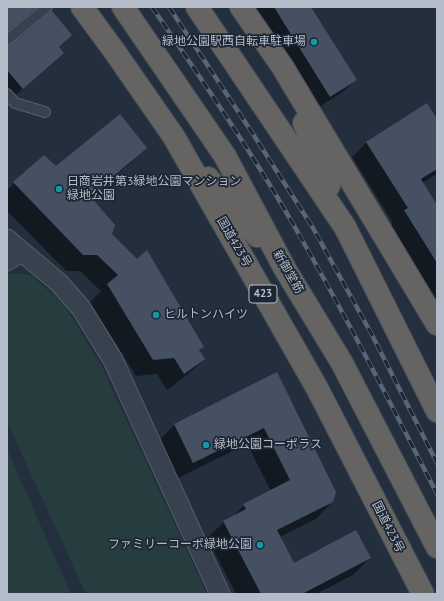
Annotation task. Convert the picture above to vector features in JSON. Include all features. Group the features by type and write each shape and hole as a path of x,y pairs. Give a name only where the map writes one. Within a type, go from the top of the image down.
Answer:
{"highway":[{"name":"国道423号","path":"82,7 174,137 317,388 423,594"},
{"name":"新御堂筋","path":"122,7 225,156 285,269 342,363 437,547"},
{"path":"197,7 344,227"},
{"path":"241,7 282,66 437,324"},
{"path":"282,66 344,227 437,411"},
{"path":"174,137 285,269"}],"street":[{"path":"7,239 14,256 59,283 81,308 112,360 220,594"}],"lane":[{"path":"7,40 47,7"},
{"path":"7,94 15,103 45,112"}],"green space":[{"path":"11,273 31,275 64,305 101,365 207,594 86,594 7,422 7,276"},
{"path":"7,449 71,594 7,594"}],"building":[{"path":"7,7 37,7 7,32"},
{"name":"緑地公園駅西自転車駐車場","path":"274,7 311,7 357,80 330,97"},
{"path":"52,11 72,35 59,47 64,53 23,89 7,70 7,46 11,45"},
{"path":"427,103 437,119 437,169 421,179 437,205 437,263 404,210 408,208 366,142"},
{"path":"120,114 147,148 90,196 115,225 112,234 137,259 147,250 204,347 199,350 205,359 184,374 174,358 153,360 107,284 118,275 97,255 83,255 13,182 44,155 56,166"},
{"path":"277,372 336,492 333,502 277,530 294,563 356,530 371,558 302,594 261,594 223,521 246,509 243,504 290,480 264,428 193,463 174,424"}],"railway":[{"path":"152,7 229,121 284,208 354,333 437,494"},
{"path":"169,7 313,228 371,333 437,463"}],"place":[{"name":"緑地公園駅西自転車駐車場","path":"314,42"},
{"name":"日商岩井第3緑地公園マンション 緑地公園","path":"59,189"},
{"name":"ヒルトンハイツ","path":"156,315"},
{"name":"緑地公園コーポラス","path":"206,445"},
{"name":"ファミリーコーポ緑地公園","path":"260,545"}]}
